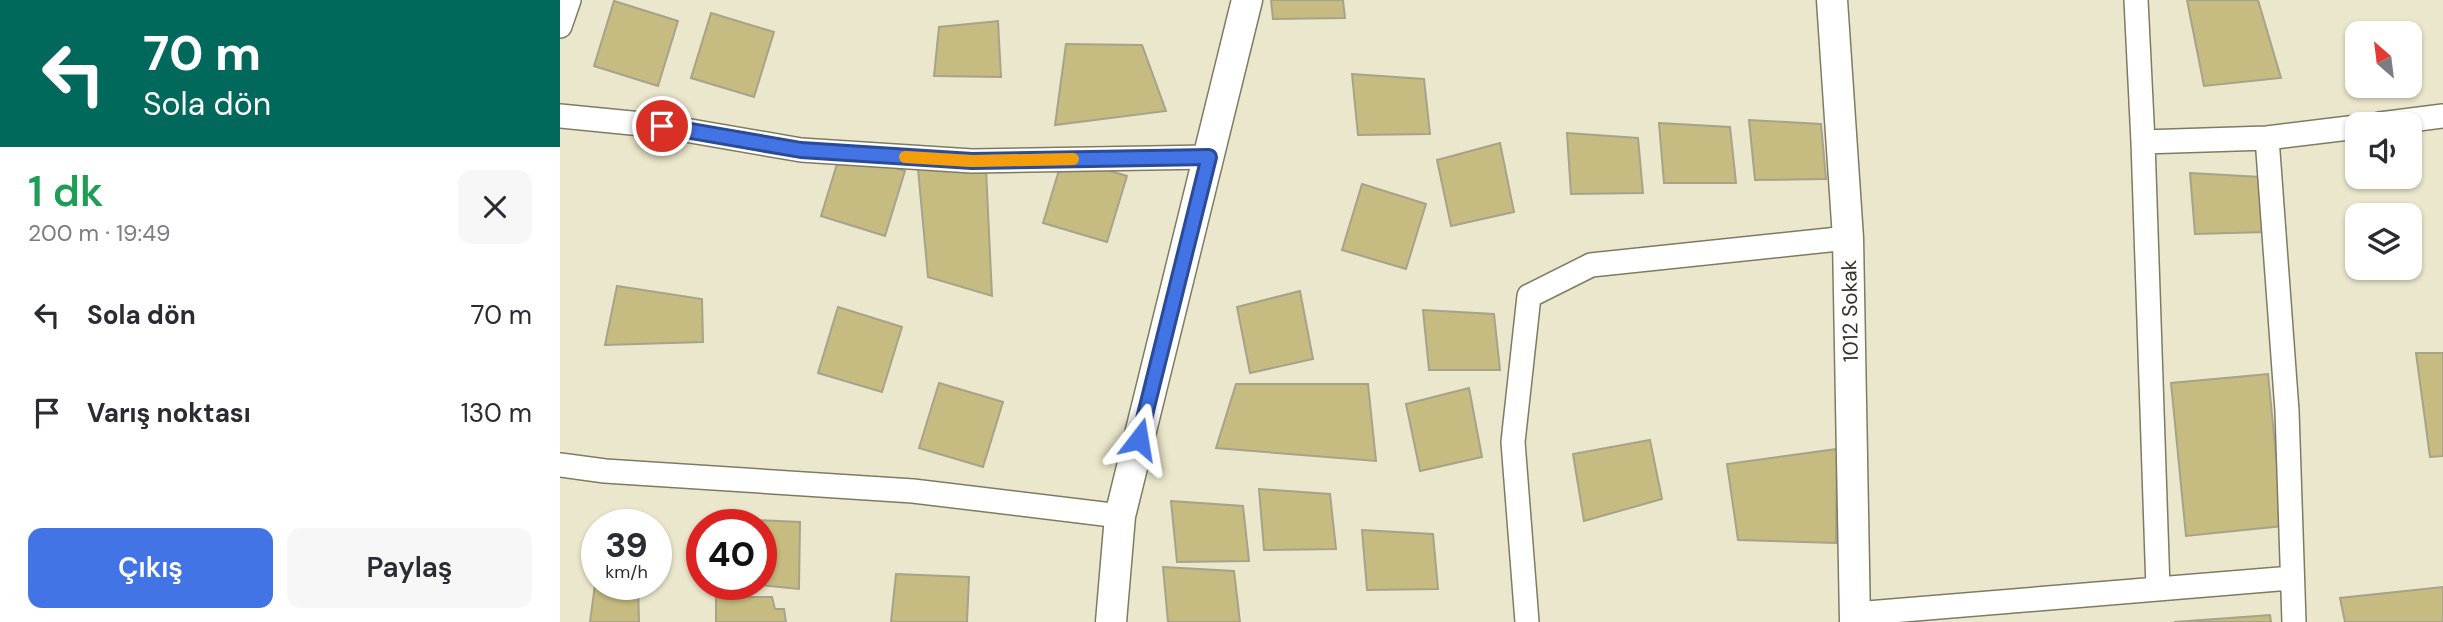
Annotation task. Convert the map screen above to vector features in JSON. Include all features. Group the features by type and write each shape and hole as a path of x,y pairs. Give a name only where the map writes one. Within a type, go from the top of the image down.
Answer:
{"street":[{"path":"560,26 569,0"},
{"path":"1111,622 1120,516 1247,0"},
{"name":"1012 Sokak","path":"1832,0 1848,238 1855,618"},
{"path":"2136,0 2158,589"},
{"path":"560,116 662,126 801,150 972,161 1209,157"},
{"path":"2422,119 2443,116"},
{"path":"2143,142 2267,138 2345,128"},
{"path":"2267,138 2287,411 2294,622"},
{"path":"1527,622 1513,442 1529,296 1591,265 1848,238"},
{"path":"560,465 605,471 914,491 1120,516"},
{"path":"1855,618 2291,578"}],"building":[{"path":"1271,0 1343,0 1345,18 1273,19"},
{"path":"2187,0 2258,0 2281,78 2204,86"},
{"path":"614,1 678,21 658,86 594,66"},
{"path":"711,13 774,32 754,97 691,78"},
{"path":"998,21 1001,77 934,76 939,27"},
{"path":"1066,44 1142,45 1166,111 1055,125"},
{"path":"1352,74 1424,79 1430,134 1358,135"},
{"path":"1749,120 1821,124 1826,179 1755,180"},
{"path":"1659,123 1730,127 1736,183 1664,183"},
{"path":"1567,133 1638,138 1643,193 1571,194"},
{"path":"1500,143 1514,212 1451,226 1437,160"},
{"path":"841,151 905,171 885,236 821,216"},
{"path":"1063,157 1127,176 1107,242 1043,223"},
{"path":"918,169 986,169 992,296 928,277"},
{"path":"2190,173 2261,177 2267,232 2195,234"},
{"path":"1362,184 1426,204 1406,269 1342,250"},
{"path":"617,286 702,299 703,342 605,345"},
{"path":"1300,291 1313,359 1250,373 1237,307"},
{"path":"838,307 902,327 882,392 818,373"},
{"path":"1423,310 1494,314 1500,370 1429,370"},
{"path":"2416,353 2443,353 2443,456 2430,457"},
{"path":"2268,374 2283,526 2186,536 2171,383"},
{"path":"939,383 1003,402 983,467 919,448"},
{"path":"1236,384 1368,384 1376,461 1216,448"},
{"path":"1469,388 1482,457 1420,471 1406,404"},
{"path":"1650,440 1662,499 1584,521 1573,454"},
{"path":"1837,449 1836,543 1738,540 1727,464"},
{"path":"1259,489 1330,494 1336,549 1264,550"},
{"path":"1171,501 1243,506 1249,561 1177,562"},
{"path":"777,521 800,522 799,589 777,587"},
{"path":"1362,530 1433,534 1438,589 1367,590"},
{"path":"1163,567 1234,571 1240,622 1168,622"},
{"path":"896,574 969,577 967,622 891,622"},
{"path":"2443,587 2443,622 2345,622 2340,598"},
{"path":"593,600 638,600 639,622 590,622"},
{"path":"716,600 773,600 775,609 784,609 786,622 716,622"},
{"path":"2270,615 2271,622 2174,622"}],"slow traffic":[{"path":"905,157 972,161 1073,159"}],"route":[{"path":"662,126 801,150 972,161 1209,157 1139,439"}]}
